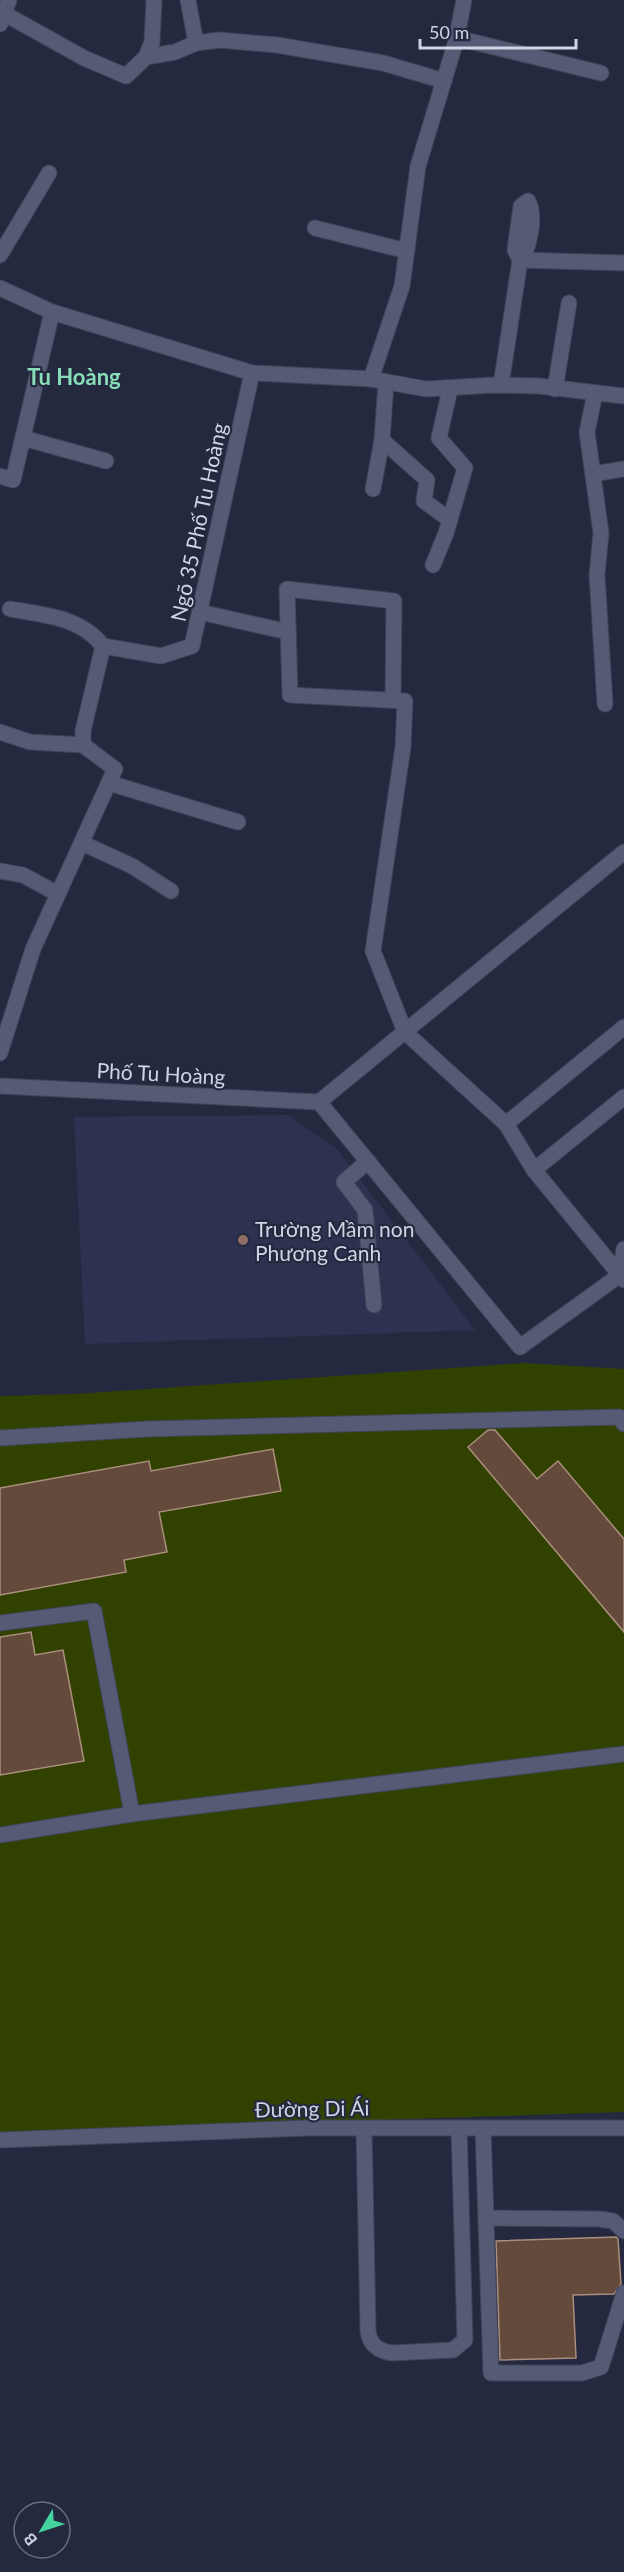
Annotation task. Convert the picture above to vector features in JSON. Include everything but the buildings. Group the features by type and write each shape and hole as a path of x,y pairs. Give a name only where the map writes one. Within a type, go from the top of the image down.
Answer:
{"street":[{"path":"4,13 84,58 126,76 147,57 152,42 154,0"},
{"path":"188,0 196,43"},
{"path":"371,379 402,286 418,166 457,38 464,0"},
{"path":"457,38 601,74"},
{"path":"147,57 175,52 196,43 220,40 277,45 383,63 444,81"},
{"path":"0,255 49,173"},
{"path":"501,385 520,260 515,250 521,206 528,201 532,208"},
{"path":"315,228 407,251"},
{"path":"520,260 624,264"},
{"path":"0,288 51,312 252,373 371,379 386,383 450,389 501,385 624,396"},
{"path":"555,389 569,303"},
{"path":"0,476 13,480 51,312"},
{"name":"Ngõ 35 Phố Tu Hoàng","path":"104,646 161,656 192,646 252,373"},
{"path":"373,489 382,440 386,383"},
{"path":"433,564 450,520 465,468 439,438 450,389"},
{"path":"595,393 587,432 601,533 597,575 605,704"},
{"path":"23,438 106,461"},
{"path":"382,440 428,480 424,501 450,520"},
{"path":"593,474 624,469"},
{"path":"393,700 394,601 287,590 290,695 405,701 402,747 373,951 405,1032 506,1124 534,1170 622,1277"},
{"path":"10,609 67,620 94,634 104,646 83,731 83,745"},
{"path":"200,612 288,633"},
{"path":"0,732 30,742 83,745 115,769 33,949 0,1053"},
{"path":"108,783 238,822"},
{"path":"82,843 132,866 171,891"},
{"path":"622,1277 520,1347 320,1102 624,852"},
{"path":"0,871 23,875 58,894"},
{"path":"506,1124 624,1027"},
{"name":"Phố Tu Hoàng","path":"0,1086 320,1102"},
{"path":"534,1170 624,1097"},
{"path":"368,1161 344,1182 365,1210 374,1305"},
{"path":"622,1277 624,1249"},
{"path":"0,1438 147,1429 619,1417 624,1424"},
{"path":"0,1623 94,1611 132,1814"},
{"path":"0,1835 132,1814 624,1754"},
{"path":"364,2128 368,2331 370,2342 382,2352 392,2353 453,2350 465,2340 459,2128"},
{"name":"Đường Di Ái","path":"0,2140 364,2128 624,2128"},
{"path":"483,2128 491,2373 582,2373 601,2367 624,2293"},
{"path":"486,2218 599,2219 613,2221 624,2231"}],"shaded area":[{"name":"Trường Mầm non Phương Canh","path":"288,1115 337,1149 475,1330 85,1344 74,1117"}],"green space":[{"path":"525,1363 624,1369 624,2112 0,2132 0,1396 75,1394"}],"place":[{"name":"Trường Mầm non Phương Canh","path":"243,1240"}],"district":[{"name":"Tu Hoàng","path":"74,376"}]}
